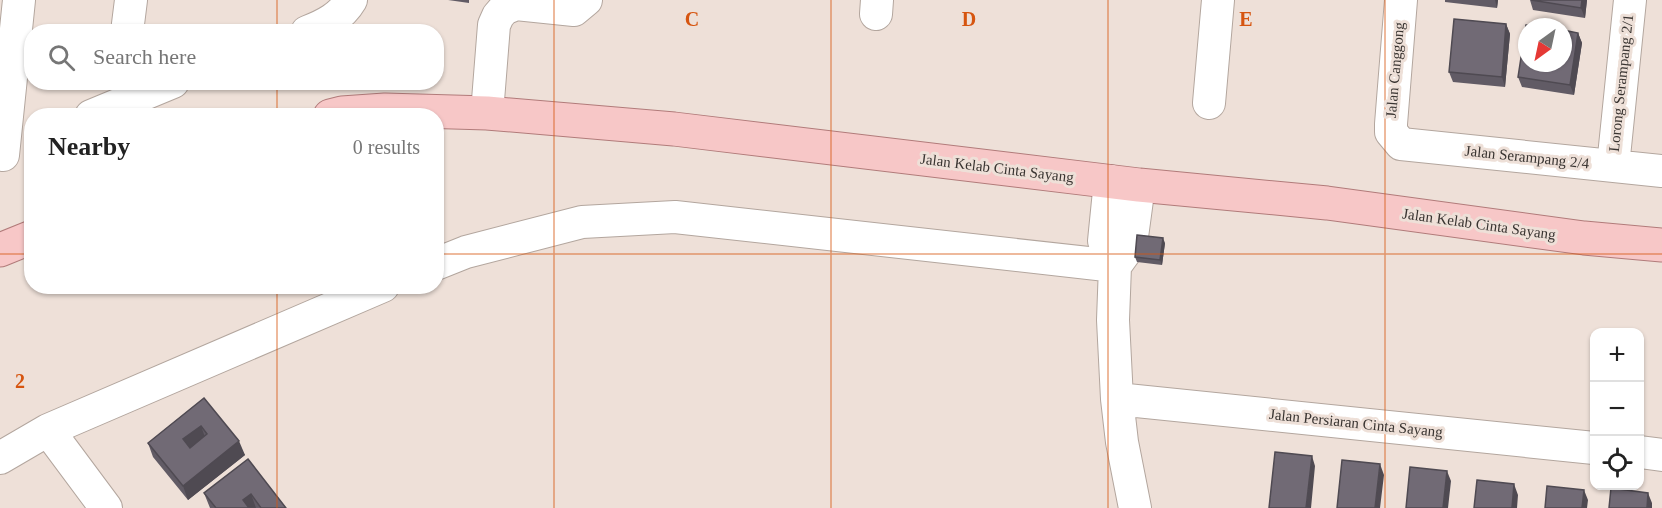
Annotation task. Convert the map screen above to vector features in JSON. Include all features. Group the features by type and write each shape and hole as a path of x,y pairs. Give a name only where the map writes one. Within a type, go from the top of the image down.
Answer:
{"main road":[{"name":"Jalan Kelab Cinta Sayang","path":"444,112 487,113 674,129 1124,183 1327,204 1584,238 1662,245"},
{"path":"0,250 24,240"}],"street":[{"path":"2,156 19,0"},
{"path":"129,24 131,0"},
{"path":"487,113 494,24 504,9 516,4 574,10 586,0"},
{"path":"1209,103 1218,0"},
{"name":"Jalan Canggong","path":"1394,138 1391,124 1401,0"},
{"name":"Lorong Serampang 2/1","path":"1613,166 1630,0"},
{"path":"326,24 348,5"},
{"path":"101,108 121,92"},
{"name":"Jalan Serampang 2/4","path":"1394,138 1401,144 1412,146 1662,171"},
{"path":"2,156 24,146"},
{"path":"1124,183 1131,244 1115,266 1113,320 1117,399 1122,442 1135,508"},
{"path":"444,261 466,252 582,222 675,218 1115,266"},
{"path":"0,458 48,430 364,294"},
{"name":"Jalan Persiaran Cinta Sayang","path":"1117,399 1590,448"},
{"path":"48,430 106,508"},
{"path":"1644,453 1662,455"}],"building":[{"path":"1531,0 1582,0 1581,8"},
{"path":"1454,19 1506,24 1502,77 1449,72"},
{"path":"1572,32 1578,33 1572,72"},
{"path":"1519,72 1572,72 1570,85 1518,77"},
{"path":"1137,235 1163,238 1160,260 1135,257"},
{"path":"204,398 239,441 183,486 148,443","holes":["201,426 207,434 190,448 183,439"]},
{"path":"1275,452 1312,456 1306,508 1269,508"},
{"path":"248,459 286,508 261,508 251,494 243,500 249,508 216,508 204,493"},
{"path":"1342,460 1380,464 1375,508 1337,508"},
{"path":"1410,467 1447,471 1443,508 1406,508"},
{"path":"1477,480 1514,484 1512,508 1474,508"},
{"path":"1547,486 1584,490 1582,508 1545,508"},
{"path":"1611,490 1648,493 1647,508 1609,508"}]}
